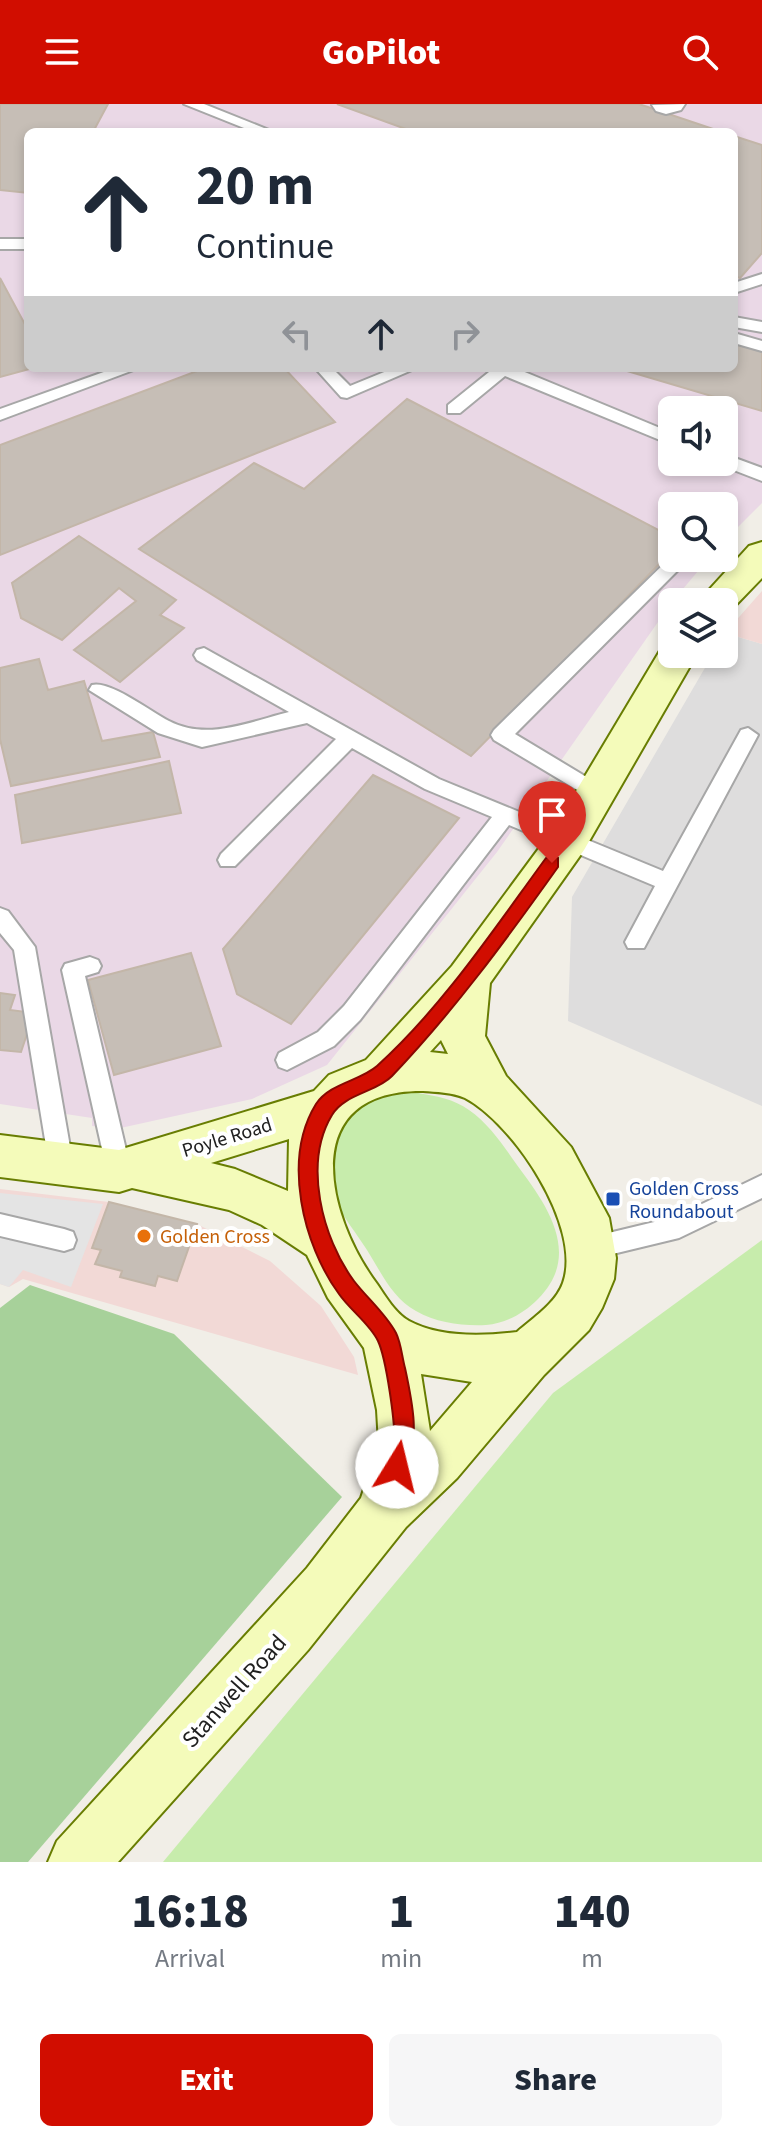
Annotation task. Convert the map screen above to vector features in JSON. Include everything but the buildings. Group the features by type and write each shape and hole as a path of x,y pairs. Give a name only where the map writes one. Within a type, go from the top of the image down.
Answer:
{"street":[{"path":"730,588 762,555"},
{"path":"382,1074 468,979 569,839 670,668"},
{"path":"468,979 462,1037 489,1088 564,1174 582,1213 592,1248"},
{"path":"382,1074 420,1072 458,1077 489,1088"},
{"name":"Poyle Road","path":"125,1169 324,1108 355,1086 382,1074"},
{"path":"324,1108 307,1159 309,1193 321,1238 344,1285 387,1337 449,1359 496,1360 530,1354"},
{"name":"Poyle Road","path":"0,1158 125,1169 235,1190 279,1210 321,1238"},
{"name":"Stanwell Road","path":"78,1862 319,1597 383,1513 439,1458 530,1354 576,1310 589,1281 592,1248"},
{"name":"Stanwell Road","path":"383,1513 405,1444 403,1410 387,1337"}],"lane":[{"path":"191,104 256,128"},
{"path":"0,244 24,244"},
{"path":"738,287 762,279"},
{"path":"738,323 762,327"},
{"path":"738,339 762,346"},
{"path":"0,415 106,372"},
{"path":"327,372 347,393 399,372"},
{"path":"454,409 499,372"},
{"path":"510,372 658,433"},
{"path":"738,466 762,475"},
{"path":"596,792 501,735 667,572"},
{"path":"204,655 432,784 668,882"},
{"path":"99,690 165,728 202,740 309,715"},
{"path":"636,942 748,735"},
{"path":"228,860 350,738"},
{"path":"287,1060 326,1039 352,1013 505,815"},
{"path":"0,917 24,947 61,1164"},
{"path":"90,966 73,970 125,1169"},
{"path":"592,1248 679,1227 762,1186"},
{"path":"0,1225 64,1240"}],"shaded area":[{"path":"0,104 762,104 762,503 738,527 738,492 658,492 658,572 697,572 684,588 658,588 658,622 497,852 327,1065 252,1099 116,1129 92,1126 92,1118 0,1104"},
{"path":"762,591 762,644 738,637 738,618"},
{"path":"738,637 762,644 762,1106 568,1021 572,897 705,668 738,668"},
{"path":"0,1189 109,1202 197,1224 270,1261 321,1306 354,1357 358,1375 23,1279 9,1287 0,1284"},
{"path":"0,1193 103,1204 71,1287 23,1270 9,1287 0,1284"}],"green space":[{"path":"392,1093 418,1093 457,1103 483,1122 539,1196 555,1230 559,1247 558,1265 551,1282 533,1304 508,1320 486,1325 459,1324 432,1318 408,1306 388,1284 335,1199 331,1183 332,1150 346,1120 372,1100"},
{"path":"762,1240 762,1862 163,1862 553,1393"},
{"path":"30,1285 174,1334 342,1497 28,1862 0,1862 0,1308"}],"place":[{"name":"Golden Cross Roundabout","path":"613,1199"},
{"name":"Golden Cross","path":"144,1236"}],"route":[{"path":"397,1467 405,1444 403,1410 387,1337 344,1285 321,1238 309,1193 307,1159 324,1108 355,1086 382,1074 468,979 552,863"}]}
